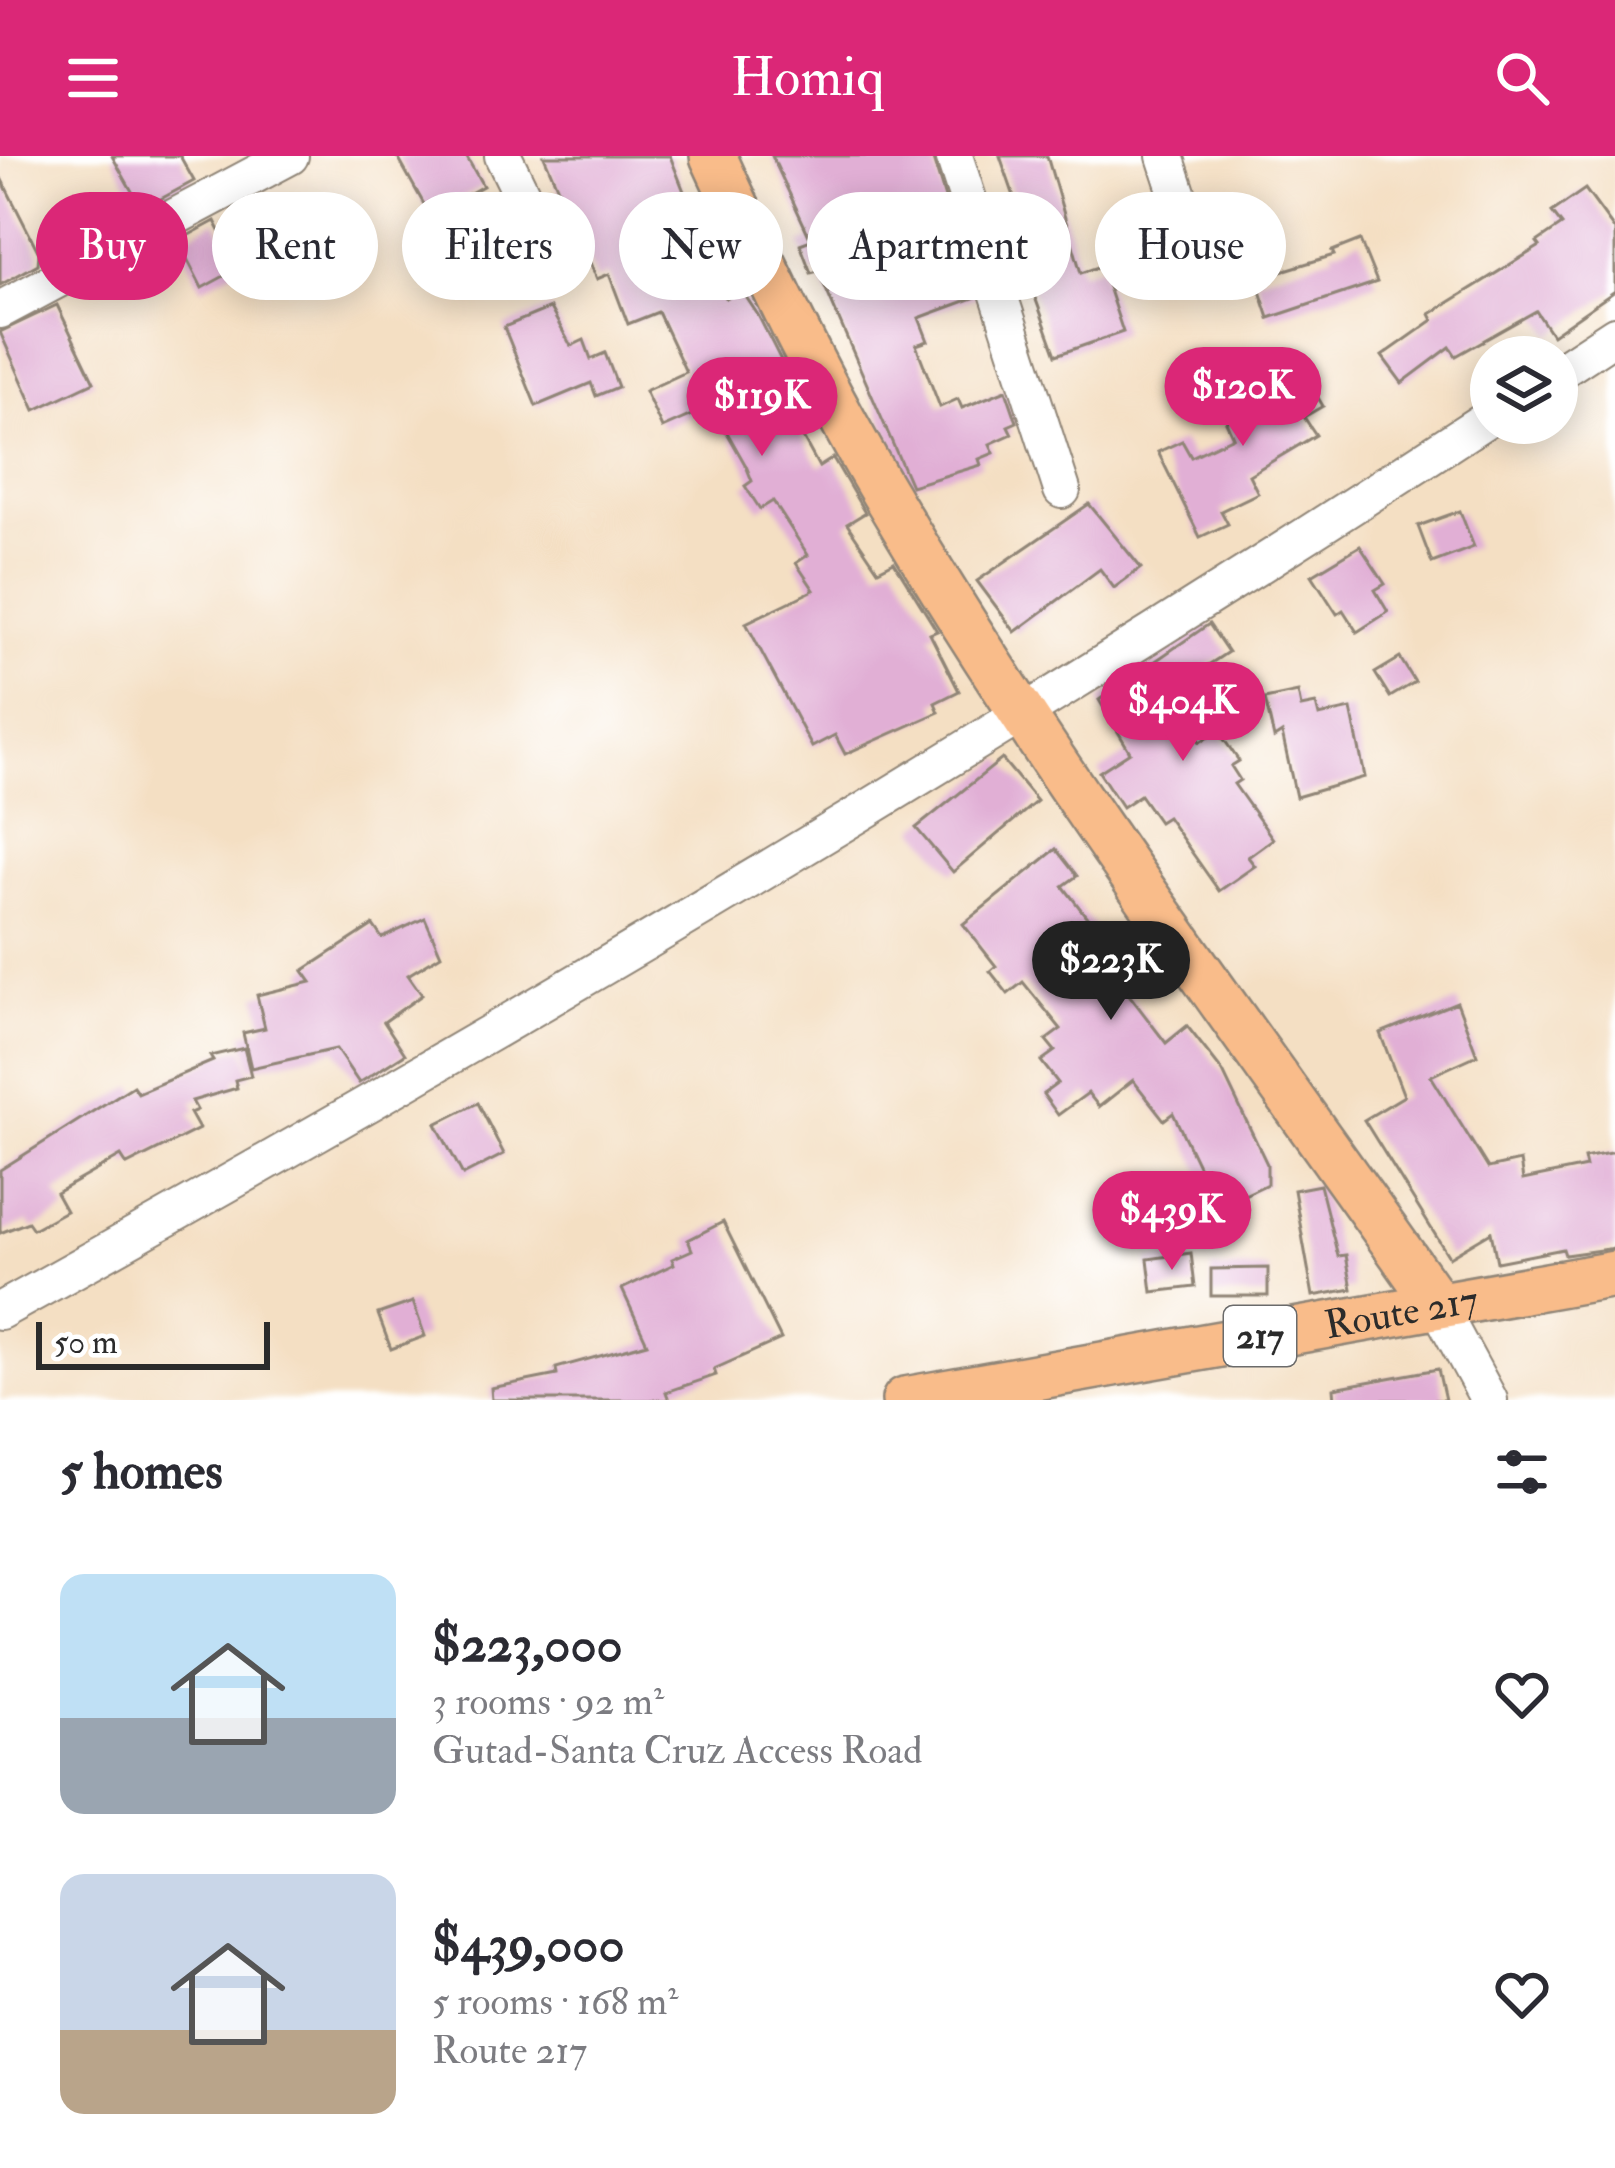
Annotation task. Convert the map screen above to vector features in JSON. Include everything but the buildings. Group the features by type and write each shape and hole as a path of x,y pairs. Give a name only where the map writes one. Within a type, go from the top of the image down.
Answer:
{"main road":[{"path":"713,156 789,322 890,503 1024,716 1437,1304"},
{"name":"Route 217","path":"904,1400 1615,1274"}],"street":[{"path":"0,310 290,156"},
{"path":"503,156 521,192"},
{"path":"954,156 1062,490"},
{"path":"1165,156 1177,192"},
{"path":"1578,359 1615,335"},
{"path":"0,1311 300,1145 1024,716 1470,429"},
{"path":"1437,1304 1489,1400"}]}
